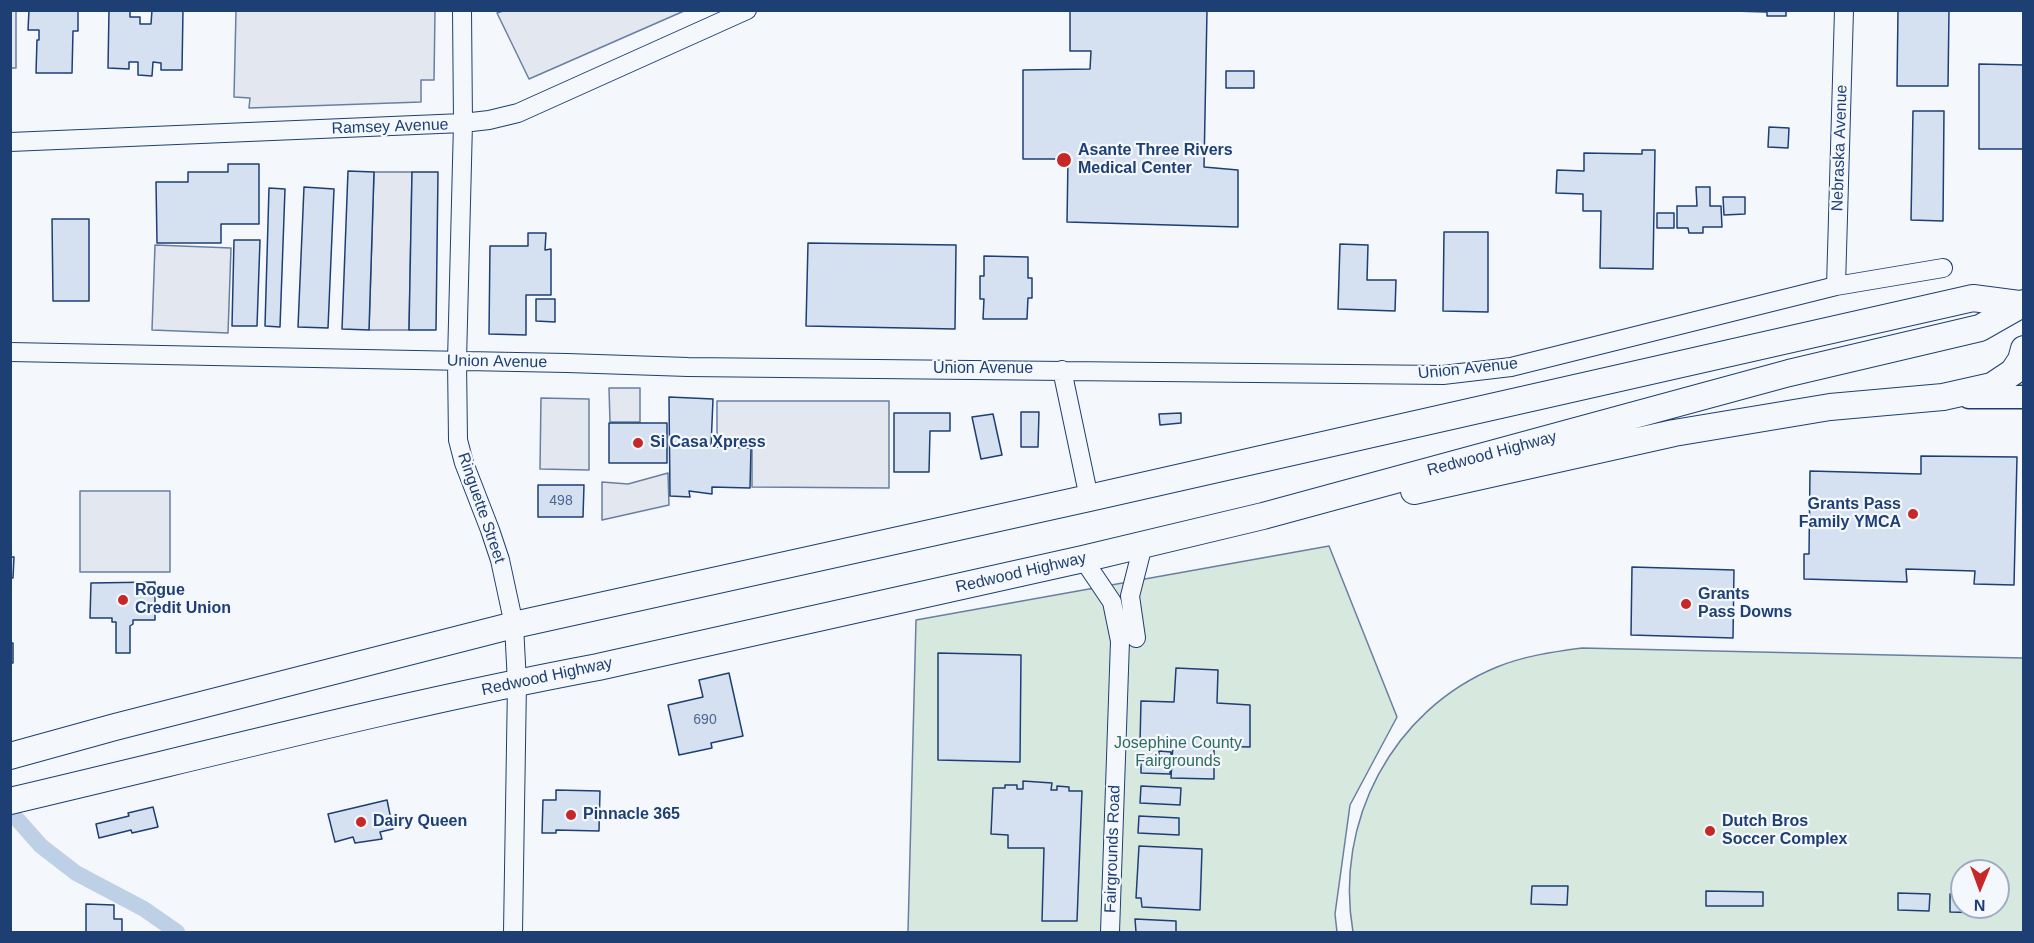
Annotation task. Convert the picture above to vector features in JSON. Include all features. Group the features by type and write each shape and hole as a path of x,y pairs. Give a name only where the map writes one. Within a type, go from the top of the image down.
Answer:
{"highway":[{"path":"10,756 514,624 1089,498 1973,298 2022,305 2024,335"},
{"name":"Redwood Highway","path":"10,801 518,682 598,667 1083,559 1263,516 1777,376 1980,328 2022,305"},
{"path":"1263,516 1342,507 1685,431 1830,407 1943,397 1992,386 2013,372 2021,360 2024,349"},
{"path":"10,740 30,735 115,727"}],"main road":[{"path":"1943,397 2024,397"}],"street":[{"name":"Ringuette Street","path":"462,10 463,123 457,361 458,440 464,463 500,560 514,624 518,682 513,933"},
{"name":"Ramsey Avenue","path":"10,142 463,123 489,120 518,113 747,10"},
{"name":"Nebraska Avenue","path":"1836,286 1844,10"},
{"name":"Union Avenue","path":"10,352 688,367 1443,375 1511,367 1836,286 1943,268"},
{"path":"1062,370 1089,498"},
{"path":"1128,640 1130,596 1143,545"},
{"name":"Fairgrounds Road","path":"1083,559 1112,602 1128,640 1110,933"}],"green space":[{"name":"Josephine County Fairgrounds","path":"1329,546 1397,717 1350,805 1335,914 1337,932 908,932 916,620"},
{"name":"Dutch Bros Soccer Complex","path":"1582,648 2023,658 2023,932 1353,932 1349,891 1353,850 1363,811 1378,774 1400,741 1428,711 1460,686 1507,663"}],"shaded area":[{"path":"11,10 16,11 16,68 11,68"},
{"path":"236,11 435,11 434,80 421,80 421,102 249,108 250,98 234,97"},
{"path":"503,11 684,11 529,79 497,13"},
{"path":"374,172 412,172 409,330 369,330"},
{"path":"155,245 231,248 228,333 152,330"},
{"path":"609,388 640,388 640,422 610,422"},
{"path":"541,398 589,399 589,470 540,469"},
{"path":"717,401 889,401 889,488 752,487 752,443 717,443"},
{"path":"668,473 669,505 602,520 602,482 628,484"},
{"path":"80,491 170,491 170,572 80,572"}],"building":[{"path":"29,10 78,11 78,31 73,31 72,73 36,73 39,30 28,30"},
{"path":"109,10 130,10 130,17 140,17 140,24 151,24 152,10 183,10 182,70 161,70 161,63 153,62 152,76 138,75 138,62 129,62 129,69 108,68"},
{"path":"1070,10 1216,10 1207,11 1204,167 1238,170 1238,227 1067,222 1068,159 1023,159 1023,70 1090,69 1091,51 1070,51"},
{"path":"1699,10 1786,10 1786,16 1767,16 1767,12"},
{"path":"1898,10 1949,10 1948,86 1897,86"},
{"path":"1979,64 2024,65 2024,149 1979,149"},
{"path":"1226,71 1254,71 1254,88 1226,88"},
{"path":"1913,111 1944,111 1943,221 1911,220"},
{"path":"1769,127 1789,128 1788,148 1768,147"},
{"path":"1642,150 1655,150 1653,269 1600,268 1601,211 1583,211 1583,194 1556,193 1557,170 1584,171 1584,153 1642,154"},
{"path":"228,164 259,164 259,224 221,224 221,243 157,243 156,182 188,182 188,172 228,172"},
{"path":"348,171 374,172 369,330 342,329"},
{"path":"412,172 438,172 436,330 409,330"},
{"path":"304,187 334,189 328,328 298,327"},
{"path":"1696,187 1710,187 1710,206 1721,206 1722,227 1703,227 1703,233 1689,233 1688,228 1677,228 1677,206 1697,206"},
{"path":"269,188 285,189 280,327 265,326"},
{"path":"1723,197 1745,197 1745,214 1724,215"},
{"path":"1657,213 1674,213 1674,228 1657,228"},
{"path":"52,219 89,219 89,301 53,301"},
{"path":"1444,232 1488,232 1488,312 1443,311"},
{"path":"528,233 546,233 545,250 551,249 551,295 526,295 526,335 489,334 490,246 528,246"},
{"path":"234,240 260,240 257,326 232,326"},
{"path":"808,243 956,245 955,329 806,326"},
{"path":"1340,244 1368,245 1367,280 1396,280 1395,311 1338,309"},
{"path":"984,256 1028,257 1028,278 1032,278 1032,298 1028,298 1027,319 983,319 984,299 980,299 980,276 984,276"},
{"path":"536,299 555,299 555,322 536,321"},
{"path":"669,397 713,399 711,447 751,448 750,488 712,487 712,494 689,491 690,497 670,496"},
{"path":"1021,412 1039,412 1038,447 1021,447"},
{"path":"894,413 950,413 950,431 930,431 929,472 894,472"},
{"path":"1181,413 1181,423 1160,425 1159,414"},
{"path":"993,414 1002,455 981,459 972,417"},
{"name":"Si Casa Xpress","path":"609,423 667,423 667,463 609,463"},
{"name":"Grants Pass Family YMCA","path":"1921,456 2017,457 2014,585 1974,584 1975,571 1906,569 1907,582 1804,579 1804,554 1809,554 1810,471 1921,474"},
{"path":"538,485 584,485 583,517 538,517"},
{"path":"10,557 14,557 13,578 10,578"},
{"path":"1632,567 1734,570 1733,638 1631,635"},
{"name":"Rogue Credit Union","path":"155,582 155,620 133,620 130,626 130,653 116,653 116,622 112,622 112,618 90,618 91,583"},
{"path":"10,643 13,643 13,663 10,663"},
{"path":"938,653 1021,655 1020,762 938,760"},
{"path":"1176,668 1218,670 1217,703 1250,705 1250,747 1214,746 1214,779 1171,778 1173,744 1140,743 1141,701 1174,702"},
{"path":"729,673 743,736 711,743 712,748 679,755 668,705 703,697 699,680"},
{"path":"1159,751 1171,752 1170,774 1141,773 1141,757 1159,758"},
{"path":"1023,781 1052,783 1051,790 1057,790 1057,786 1069,787 1069,791 1082,791 1077,921 1042,921 1044,848 1008,848 1008,835 991,834 993,788 1017,785 1017,789 1023,789"},
{"path":"1141,786 1181,788 1180,805 1140,803"},
{"name":"Pinnacle 365","path":"556,790 600,791 599,831 556,830 556,833 542,833 543,800 556,800"},
{"name":"Dairy Queen","path":"387,800 393,829 380,832 382,839 355,843 353,837 335,842 328,814"},
{"path":"153,807 158,827 132,833 131,830 99,838 96,824"},
{"path":"1139,816 1179,818 1179,835 1138,833"},
{"path":"1139,846 1202,849 1200,910 1142,907 1141,898 1136,898"},
{"path":"1532,886 1568,886 1567,905 1531,904"},
{"path":"1706,891 1763,892 1763,906 1706,906"},
{"path":"1898,893 1930,894 1929,911 1898,910"},
{"path":"86,904 114,905 114,919 122,919 122,932 86,932"},
{"path":"1135,919 1176,921 1176,932 1136,932"}],"waterway":[{"path":"18,820 41,846 76,873 144,909 177,932"}],"place":[{"name":"Asante Three Rivers Medical Center","path":"1064,160"},
{"name":"Si Casa Xpress","path":"638,443"},
{"name":"Grants Pass Family YMCA","path":"1913,514"},
{"name":"Rogue Credit Union","path":"123,600"},
{"name":"Grants Pass Downs","path":"1686,604"},
{"name":"Pinnacle 365","path":"571,815"},
{"name":"Dairy Queen","path":"361,822"},
{"name":"Dutch Bros Soccer Complex","path":"1710,831"}]}
